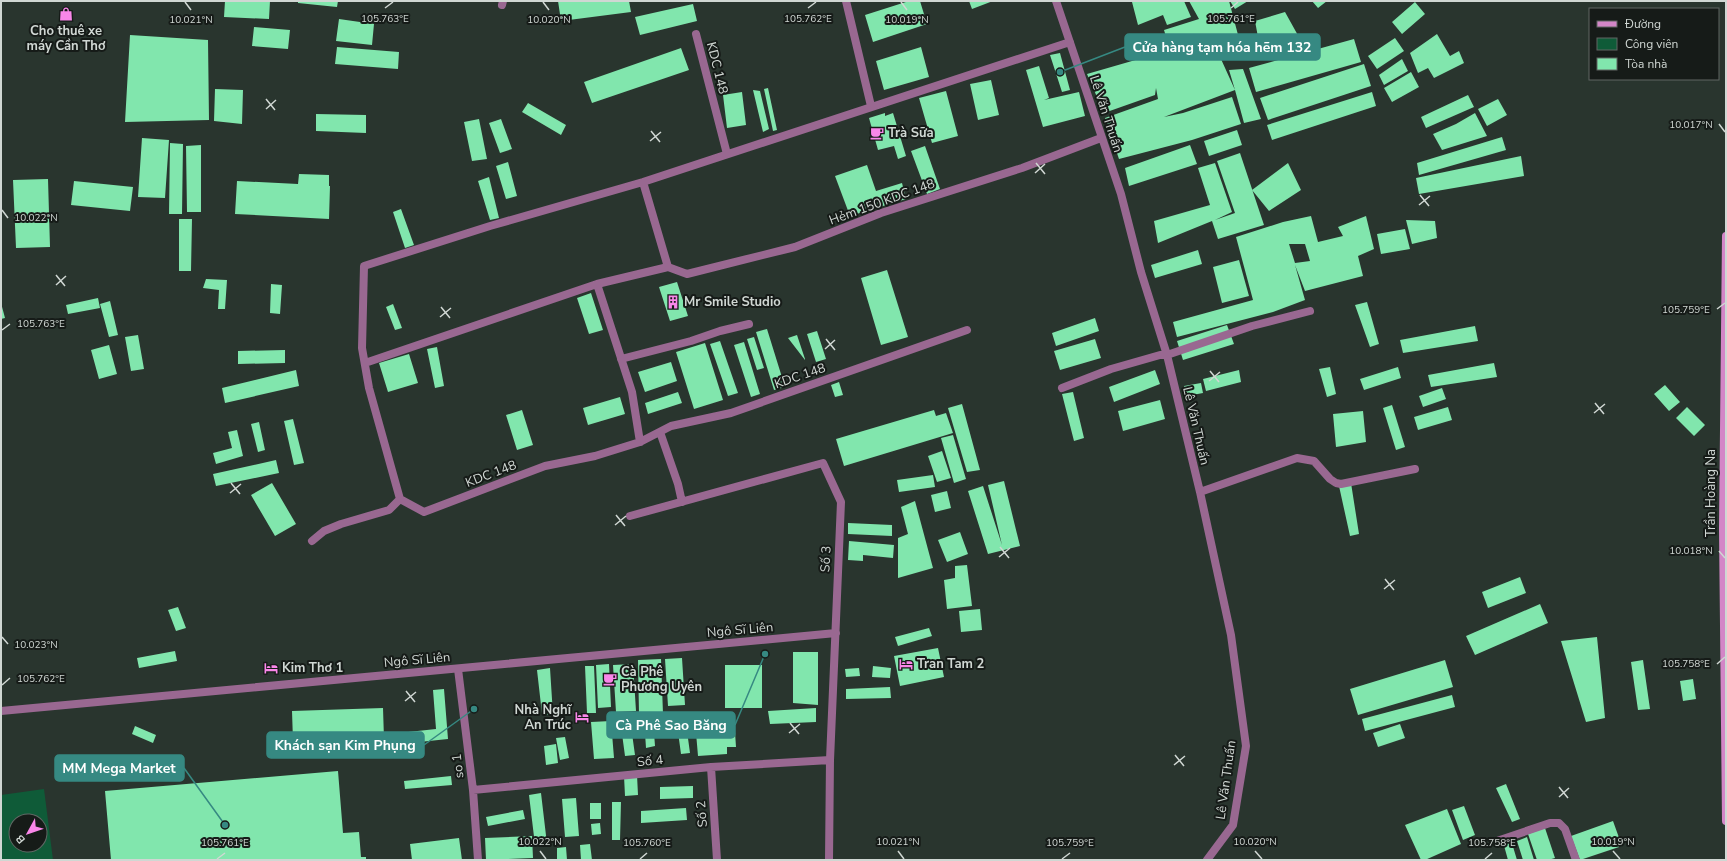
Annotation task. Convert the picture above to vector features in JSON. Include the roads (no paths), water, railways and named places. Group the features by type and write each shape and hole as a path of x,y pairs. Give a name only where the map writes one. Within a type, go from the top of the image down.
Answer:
{"main road":[{"name":"Trần Hoàng Na","path":"1726,236 1723,521 1726,821"}],"street":[{"path":"846,1 871,106"},
{"name":"Lê Văn Thuấn","path":"1056,1 1121,194 1141,272 1167,355 1200,492 1231,635 1246,746 1233,825 1207,860"},
{"name":"KDC 148","path":"696,34 727,154"},
{"path":"312,540 324,531 341,524 389,510 400,499 369,388 362,348 364,266 490,226 643,182 1070,42"},
{"name":"Hẻm 150 KDC 148","path":"668,266 687,274 795,247 881,213 1022,168 1101,138"},
{"path":"365,363 597,284 668,266 643,182"},
{"path":"597,284 632,392 640,442"},
{"path":"1062,388 1111,369 1160,355 1167,355 1252,326 1310,311"},
{"path":"621,359 749,324"},
{"name":"KDC 148","path":"400,499 424,512 545,466 595,456 640,442 671,426 731,413 967,330"},
{"path":"660,432 678,484 682,502"},
{"path":"1200,492 1297,458 1314,462 1330,479 1341,484 1416,469"},
{"name":"Số 3","path":"630,516 823,463 841,502 830,760 828,860"},
{"name":"Ngô Sĩ Liên","path":"1,711 836,633"},
{"name":"so 1","path":"458,669 473,790 478,860"},
{"name":"Số 4","path":"473,790 711,767 830,760"},
{"name":"Số 2","path":"711,767 717,860"},
{"path":"1497,841 1550,823 1559,823 1565,829 1576,860"}],"place":[{"name":"Cho thuê xe máy Cần Thơ","path":"66,14"},
{"name":"Cửa hàng tạm hóa hẽm 132","path":"1060,72"},
{"name":"Trà Sữa","path":"877,133"},
{"name":"Mr Smile Studio","path":"673,302"},
{"name":"Cà Phê Sao Băng","path":"765,654"},
{"name":"Tran Tam 2","path":"906,664"},
{"name":"Kim Thơ 1","path":"271,668"},
{"name":"Cà Phê Phương Uyên","path":"610,679"},
{"name":"Khách sạn Kim Phụng","path":"474,709"},
{"name":"Nhà Nghĩ An Trúc","path":"582,717"},
{"name":"MM Mega Market","path":"225,825"}]}
